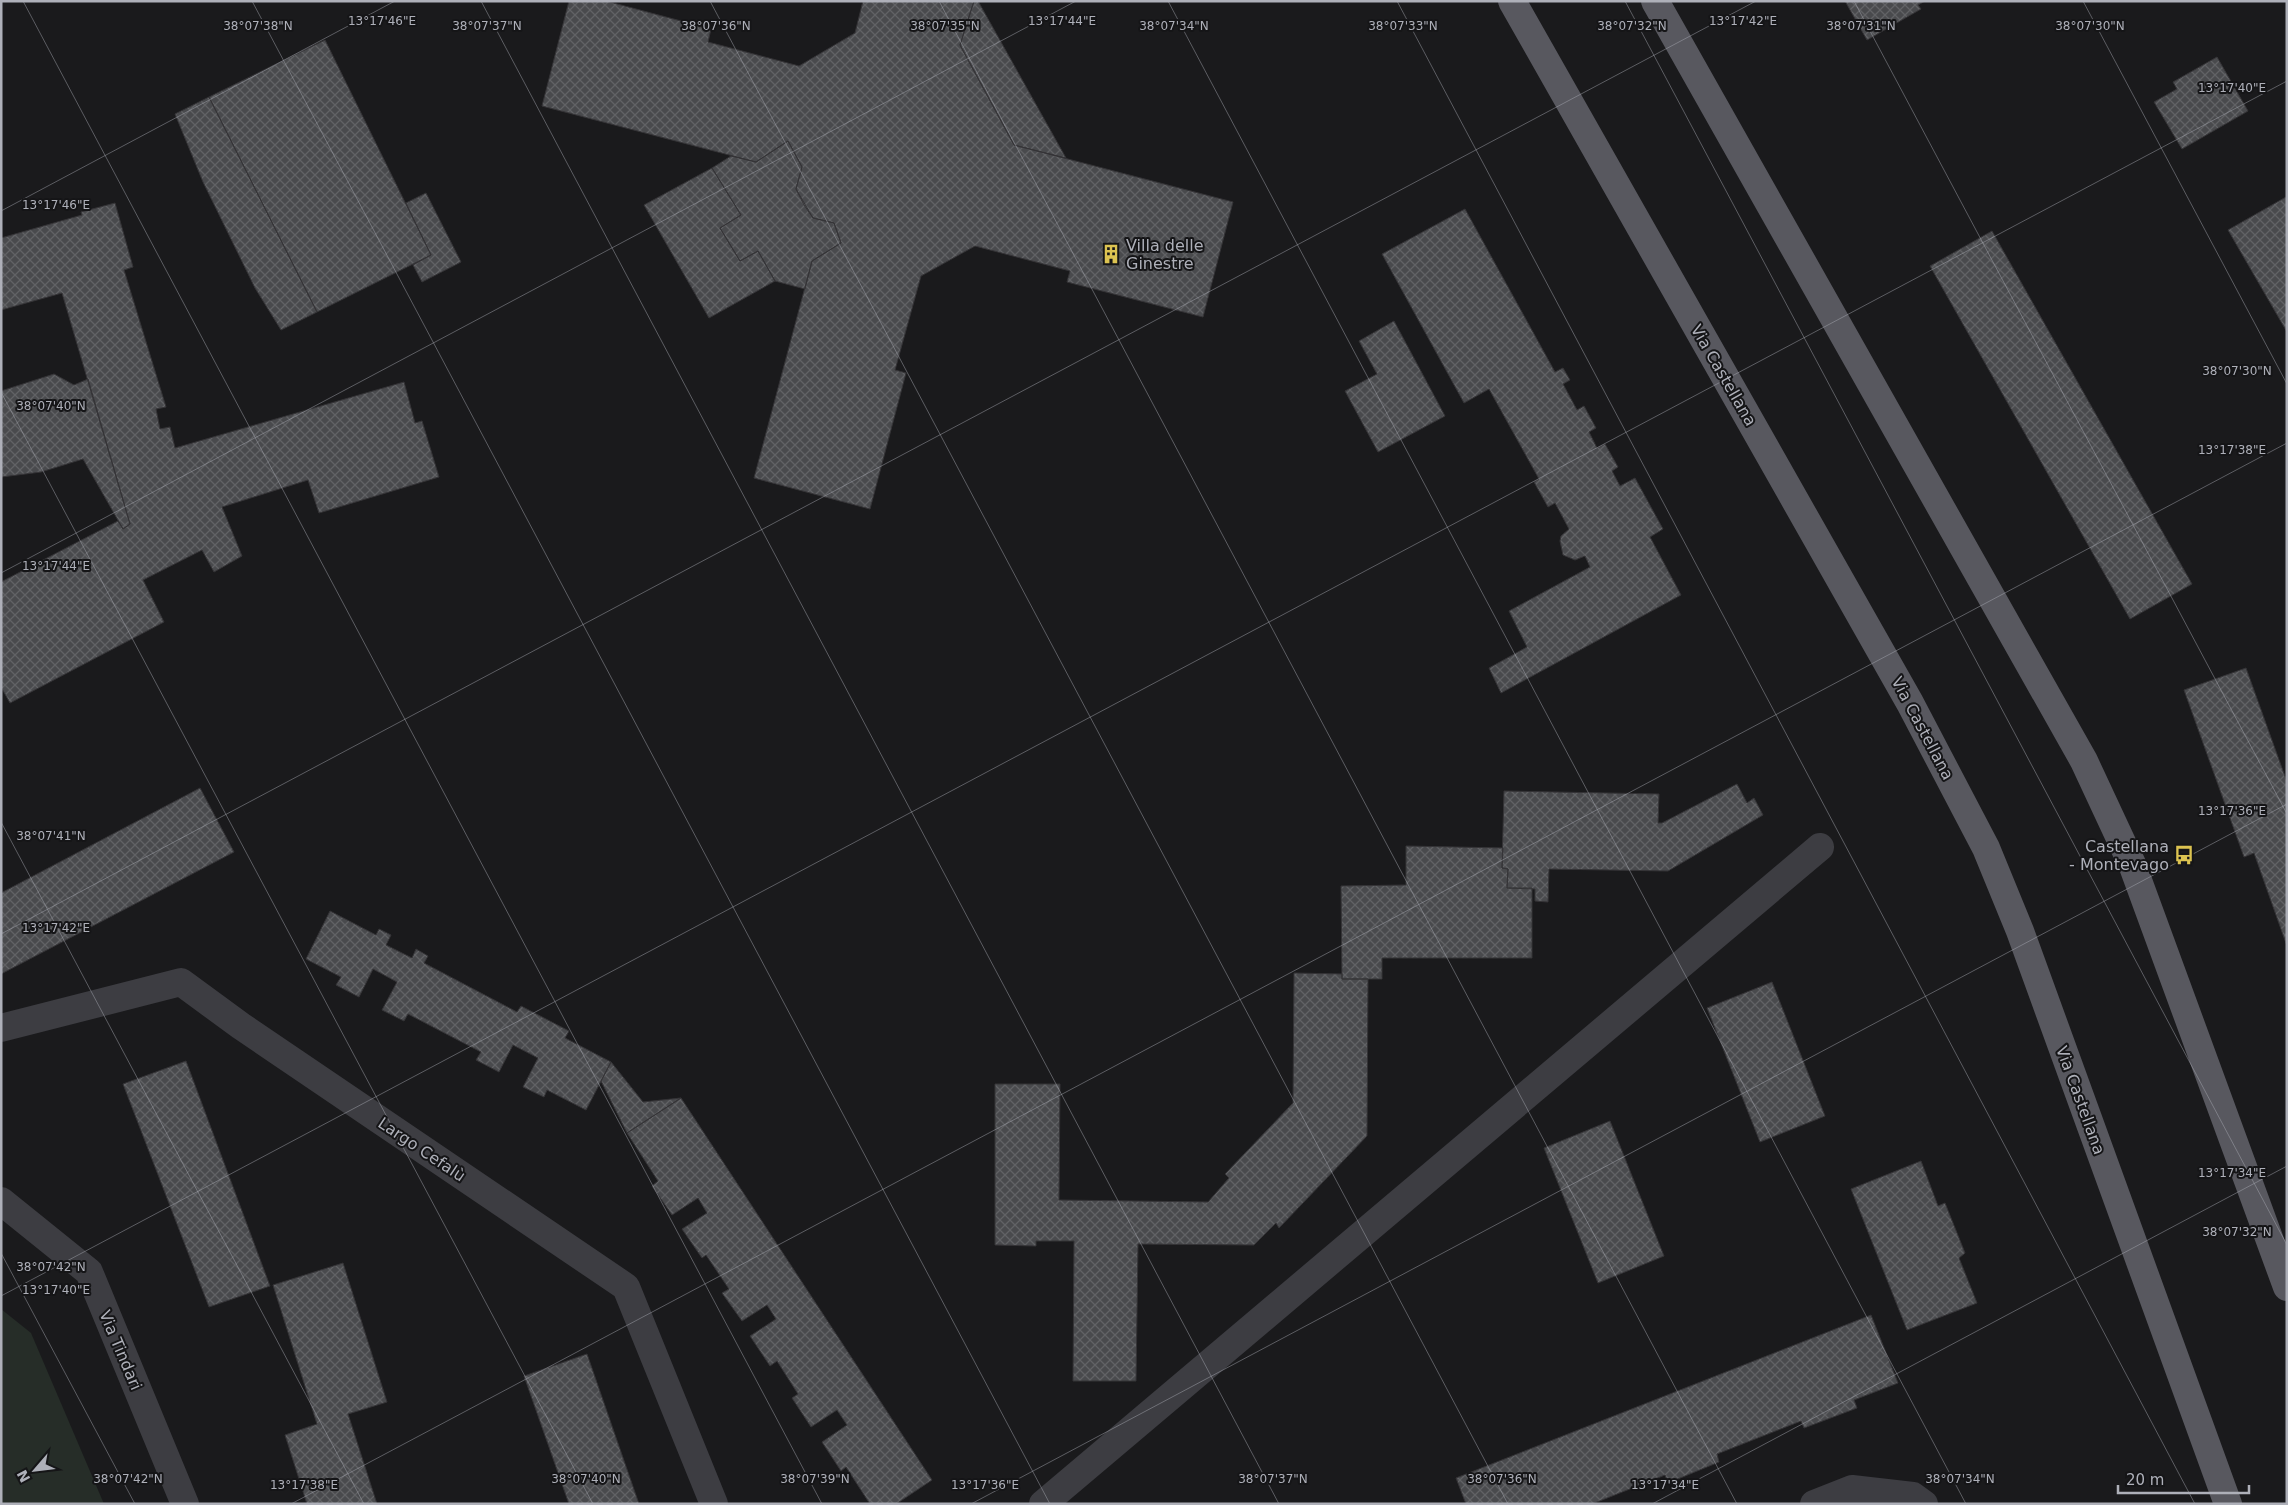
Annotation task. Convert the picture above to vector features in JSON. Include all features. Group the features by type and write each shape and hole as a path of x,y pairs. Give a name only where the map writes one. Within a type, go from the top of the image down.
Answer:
{"main road":[{"name":"Via Castellana","path":"1512,1 1910,703 1986,848 2020,931 2228,1504"},
{"path":"1655,1 2084,761 2132,864 2287,1287"}],"street":[{"path":"1043,1504 1820,848"},
{"name":"Largo Cefalù","path":"1,1028 181,982 241,1026 626,1287 714,1504"},
{"name":"Via Tindari","path":"1,1201 89,1272 185,1504"},
{"path":"1814,1504 1852,1489 1913,1496 1924,1504"}],"shaded area":[{"path":"1,1309 31,1333 104,1504 1,1504"}],"building":[{"name":"Villa delle Ginestre","path":"569,1 606,1 711,29 708,42 799,66 855,33 863,1 974,1 960,45 1014,145 1233,202 1203,317 1067,282 1070,271 975,246 921,276 895,370 906,373 870,509 754,478 812,261 841,243 834,223 813,218 804,205 796,189 802,167 788,141 756,162 542,106"},
{"path":"974,1 978,1 1066,158 1014,145 960,45"},
{"path":"1845,1 1925,1 1918,5 1921,9 1867,40"},
{"path":"325,40 431,255 317,312 209,97"},
{"path":"2217,57 2248,111 2182,149 2154,102 2177,89 2173,82"},
{"path":"209,97 317,312 281,330 255,288 203,182 175,114"},
{"path":"788,141 802,167 796,189 813,218 834,223 841,243 812,261 805,289 775,281 758,251 740,261 720,228 741,215 712,168 731,156 756,162"},
{"path":"712,168 741,215 720,228 740,261 758,251 775,281 709,318 644,205"},
{"path":"426,193 461,262 422,282 413,265 431,255 406,203"},
{"path":"2287,197 2287,332 2228,230"},
{"path":"115,203 133,267 124,270 166,407 156,409 160,429 170,427 175,448 404,382 415,423 422,421 439,477 319,513 308,480 222,507 242,556 214,572 202,550 143,580 164,622 10,703 1,687 1,582 118,521 123,529 130,524 62,293 1,310 1,238 82,215 81,212"},
{"path":"1465,209 1555,372 1563,368 1570,380 1563,384 1577,410 1584,406 1596,428 1589,432 1597,448 1605,444 1618,467 1612,471 1620,486 1635,478 1663,529 1650,537 1681,595 1501,693 1489,668 1527,647 1509,611 1590,567 1585,556 1575,560 1563,555 1560,541 1561,536 1569,529 1555,503 1548,507 1534,482 1539,479 1489,389 1464,403 1382,254"},
{"path":"1992,231 2192,584 2130,619 1930,266"},
{"path":"1394,321 1445,416 1378,452 1345,391 1377,374 1359,341"},
{"path":"54,374 74,385 88,379 130,524 123,529 83,459 41,472 1,477 1,391"},
{"path":"2246,668 2287,782 2287,946 2254,853 2244,857 2184,690"},
{"path":"1737,784 1747,803 1754,798 1763,815 1668,871 1549,869 1548,902 1535,901 1535,889 1507,888 1508,869 1502,868 1504,791 1659,794 1658,823 1662,823"},
{"path":"200,788 234,852 1,974 1,893"},
{"path":"1406,846 1503,848 1502,868 1508,869 1507,888 1532,888 1532,958 1382,958 1382,979 1342,979 1341,886 1406,885"},
{"path":"330,911 376,935 379,929 391,935 386,945 412,958 416,949 428,956 424,963 517,1012 521,1006 569,1031 565,1038 611,1062 586,1110 547,1090 544,1097 523,1087 538,1058 513,1045 499,1072 476,1060 481,1052 408,1014 404,1021 382,1010 397,982 373,969 359,997 336,985 341,977 306,959"},
{"path":"1294,973 1342,974 1342,979 1368,979 1367,1136 1279,1228 1276,1223 1254,1245 1138,1244 1136,1381 1073,1381 1074,1241 1036,1241 1036,1246 995,1245 995,1084 1060,1084 1059,1200 1208,1202 1229,1178 1225,1174 1293,1103"},
{"path":"1772,982 1825,1116 1760,1142 1707,1008"},
{"path":"186,1061 270,1286 209,1307 123,1084"},
{"path":"611,1062 643,1102 681,1098 627,1133 601,1081"},
{"path":"681,1098 932,1480 896,1504 870,1504 846,1467 841,1471 822,1442 847,1425 837,1410 811,1427 792,1398 798,1394 777,1361 770,1366 750,1336 776,1319 767,1305 742,1321 722,1293 729,1289 706,1255 702,1258 682,1229 707,1213 698,1198 672,1215 652,1186 658,1181 627,1133"},
{"path":"1610,1121 1664,1256 1598,1283 1544,1148"},
{"path":"1921,1161 1938,1206 1945,1203 1965,1253 1959,1258 1977,1303 1907,1330 1851,1189"},
{"path":"343,1263 387,1402 348,1414 377,1504 307,1504 285,1435 317,1424 273,1285"},
{"path":"1871,1315 1898,1383 1854,1400 1857,1408 1804,1428 1801,1421 1717,1454 1719,1462 1668,1483 1665,1475 1592,1504 1466,1504 1456,1478"},
{"path":"587,1354 639,1504 569,1504 524,1376"}],"place":[{"name":"Villa delle Ginestre","path":"1111,254"},
{"name":"Castellana - Montevago","path":"2184,855"}]}
